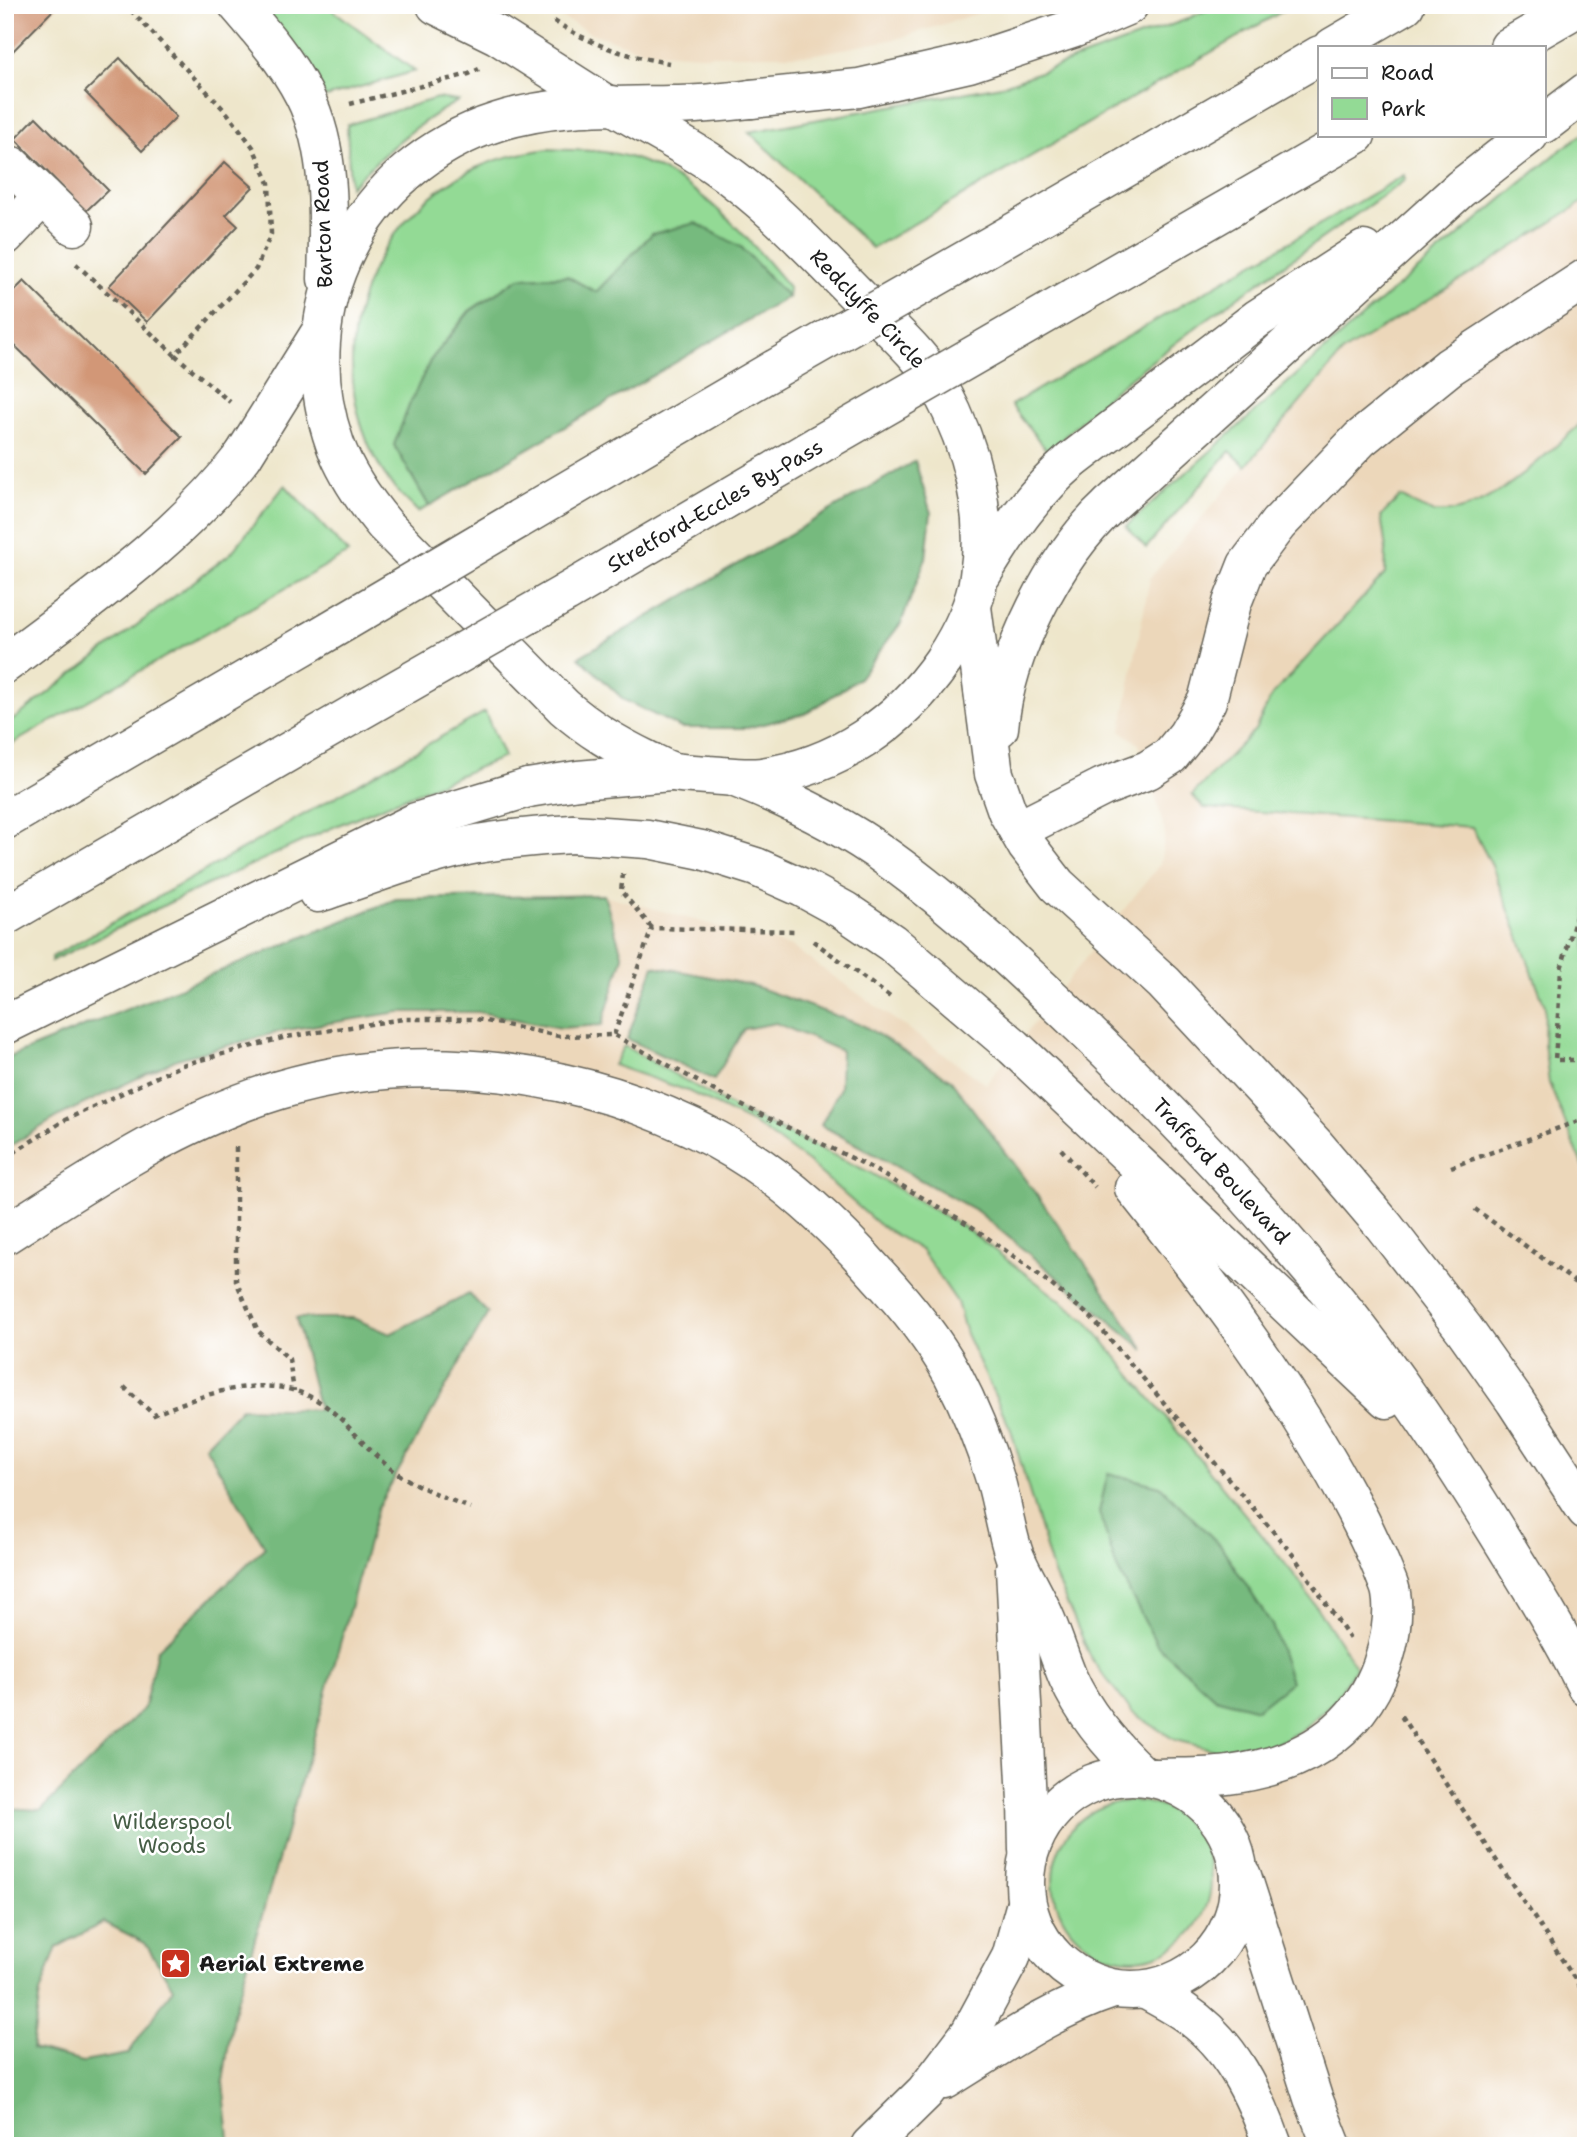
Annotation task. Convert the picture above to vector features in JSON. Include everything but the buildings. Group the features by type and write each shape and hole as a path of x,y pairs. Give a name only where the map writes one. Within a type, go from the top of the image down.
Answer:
{"main road":[{"name":"Barton Road","path":"238,5 271,43 290,71 306,98 312,116 323,162 327,198 323,316"},
{"path":"436,5 497,35 610,105 675,105 859,88 969,63 1075,28 1129,5"},
{"path":"1335,46 1405,5"},
{"path":"1510,46 1582,5"},
{"path":"5,820 775,369 1318,56"},
{"path":"1546,122 1586,92"},
{"name":"Redclyffe Circle","path":"610,105 714,164 753,195 909,347 940,388 960,431 981,508 982,530 976,592 957,641 926,686 891,721 855,746 808,767 760,777 672,772 616,745 587,727 564,707 413,554 367,503 335,445 327,414 320,369 323,316 344,251 371,208 398,177 433,152 496,122 539,111 610,105"},
{"name":"Stretford-Eccles By-Pass","path":"5,916 1354,136"},
{"path":"994,774 1000,712 1008,681 1034,613 1064,557 1097,517 1460,189 1528,136"},
{"path":"12,166 43,196 74,244"},
{"path":"1460,189 1257,319 1071,461 1033,498 1005,536 976,592 994,774 1007,811 1027,846 1058,885 1164,983 1317,1146 1384,1226 1501,1380 1586,1510"},
{"path":"5,236 43,196"},
{"path":"1018,830 1103,787 1148,770 1170,756 1187,735 1207,701 1232,603 1247,565 1278,524 1360,439 1448,367 1586,278"},
{"path":"5,664 162,542 217,489 243,456 323,316"},
{"path":"5,1025 416,822 528,788 578,780 672,772"},
{"name":"Trafford Boulevard","path":"733,777 815,813 883,854 957,913 1132,1074 1224,1172 1312,1271 1387,1368 1452,1461 1521,1572 1586,1686"},
{"path":"178,941 421,858 521,837 573,834 648,839 702,850 756,867 845,911 892,943 1014,1047 1452,1461"},
{"path":"1014,1047 1178,1244 1275,1377 1327,1458 1371,1539 1391,1593 1390,1643 1365,1703 1345,1727 1317,1747 1274,1765 1227,1775 1129,1775 1103,1779 1072,1793 1058,1805 1043,1822 1028,1858"},
{"path":"5,1236 138,1152 202,1117 281,1089 352,1074 409,1067 462,1068 508,1073 588,1089 660,1114 718,1141 791,1190 849,1242 908,1309 951,1372 996,1481 1014,1555 1027,1801 1026,1903 1036,1931 1045,1947 1065,1967 1085,1980 1129,1990 1185,2012 1213,2036 1236,2064 1262,2113 1273,2146"},
{"path":"1014,1555 1046,1618 1069,1681 1096,1726 1118,1752 1148,1777 1184,1788 1202,1801 1222,1823 1233,1843 1312,2098 1332,2146"},
{"path":"925,2092 1045,2018 1087,1997 1163,1986 1191,1973 1214,1952 1231,1925 1239,1899 1241,1871"},
{"path":"870,2146 925,2092 970,2033 1011,1957 1026,1903"}],"path":[{"path":"126,5 228,114 253,147 269,184 271,234 256,270 175,355"},
{"path":"551,19 585,40 628,56 679,65"},
{"path":"343,107 469,74 481,68"},
{"path":"74,244 175,355 232,404 227,410"},
{"path":"625,863 621,891 653,928 799,931"},
{"path":"1586,882 1561,970 1555,1060 1584,1060 1586,1126"},
{"path":"653,928 614,1035 741,1105 864,1164 968,1224 1033,1270 1092,1318 1293,1555 1586,1996"},
{"path":"810,939 896,1001"},
{"path":"225,1109 237,1151 236,1281 258,1331 289,1359 295,1391"},
{"path":"1451,1167 1584,1119"},
{"path":"1059,1147 1096,1188"},
{"path":"1475,1209 1586,1290"},
{"path":"124,1387 154,1415 190,1399 224,1390 257,1386 295,1391 325,1406 389,1467 419,1486 470,1508"}],"shaded area":[{"path":"538,5 1005,5 896,39 810,55 699,55 644,51 591,33"},
{"path":"1586,200 1586,2146 5,2146 5,1059 396,899 604,895 792,947 986,1084 1160,864 1165,833 1156,798 1139,744 1121,731 1150,578 1344,351"}],"green space":[{"path":"259,5 326,5 415,71 326,97"},
{"path":"1217,5 1293,5 872,248 749,132 1001,86 1185,20"},
{"path":"437,98 458,101 401,140 350,187 347,125"},
{"path":"1586,132 1586,200 1344,351 1246,466 1230,451 1146,548 1126,526 1364,315 1563,148"},
{"path":"548,149 619,154 654,166 677,179 718,210 755,247 789,287 788,297 741,247 652,234 596,293 567,276 519,278 469,311 430,361 394,445 429,506 418,512 389,481 366,439 354,394 352,349 360,305 377,263 402,225 435,193 485,164"},
{"path":"1404,175 1405,180 1204,321 1113,391 1048,452 1011,405"},
{"path":"696,223 741,247 788,297 429,506 394,445 430,361 470,311 519,278 567,276 596,292 652,234"},
{"path":"1586,419 1586,1174 1549,1083 1544,1043 1545,1006 1492,866 1472,827 1204,808 1192,795 1255,730 1272,695 1385,574 1386,549 1381,516 1400,497 1435,512 1455,511 1475,504 1496,493 1536,464"},
{"path":"915,461 931,513 926,558 901,623 859,678 807,713 747,728 681,728 624,700 579,657"},
{"path":"285,485 348,553 10,745 5,737 5,726 231,553"},
{"path":"485,712 504,757 338,825 181,897 51,961 52,957"},
{"path":"604,895 623,957 602,1025 561,1028 478,1012 399,1012 286,1030 177,1059 61,1115 5,1149 5,1059 396,899"},
{"path":"654,966 751,985 864,1026 951,1080 1053,1217 1145,1350 977,1211 821,1125 840,1088 841,1051 776,1023 744,1029 714,1080 627,1039"},
{"path":"624,1046 738,1110 867,1171 967,1229 1087,1321 1297,1578 1356,1667 1335,1700 1301,1731 1266,1749 1226,1753 1175,1740 1133,1713 1092,1660 1053,1572 1011,1430 966,1334 957,1302 922,1251 878,1224 808,1162 756,1125 688,1091 613,1065"},
{"name":"Wilderspool Woods","path":"469,1294 488,1313 378,1507 233,2015 223,2082 229,2138 225,2146 5,2146 5,1808 41,1810 144,1708 157,1650 265,1547 205,1446 241,1408 319,1410 296,1318 353,1318 390,1334","holes":["104,1922 145,1943 173,1988 128,2054 83,2062 32,2049 40,1993 57,1947"]},
{"path":"1108,1473 1160,1486 1221,1546 1272,1625 1291,1682 1257,1709 1215,1698 1157,1645 1116,1566 1099,1512"},
{"path":"1132,1801 1162,1807 1188,1824 1205,1850 1211,1880 1205,1910 1188,1936 1162,1953 1132,1959 1102,1953 1076,1936 1059,1910 1053,1880 1059,1850 1076,1824 1102,1807"}],"place":[{"name":"Aerial Extreme","path":"176,1964"}]}
